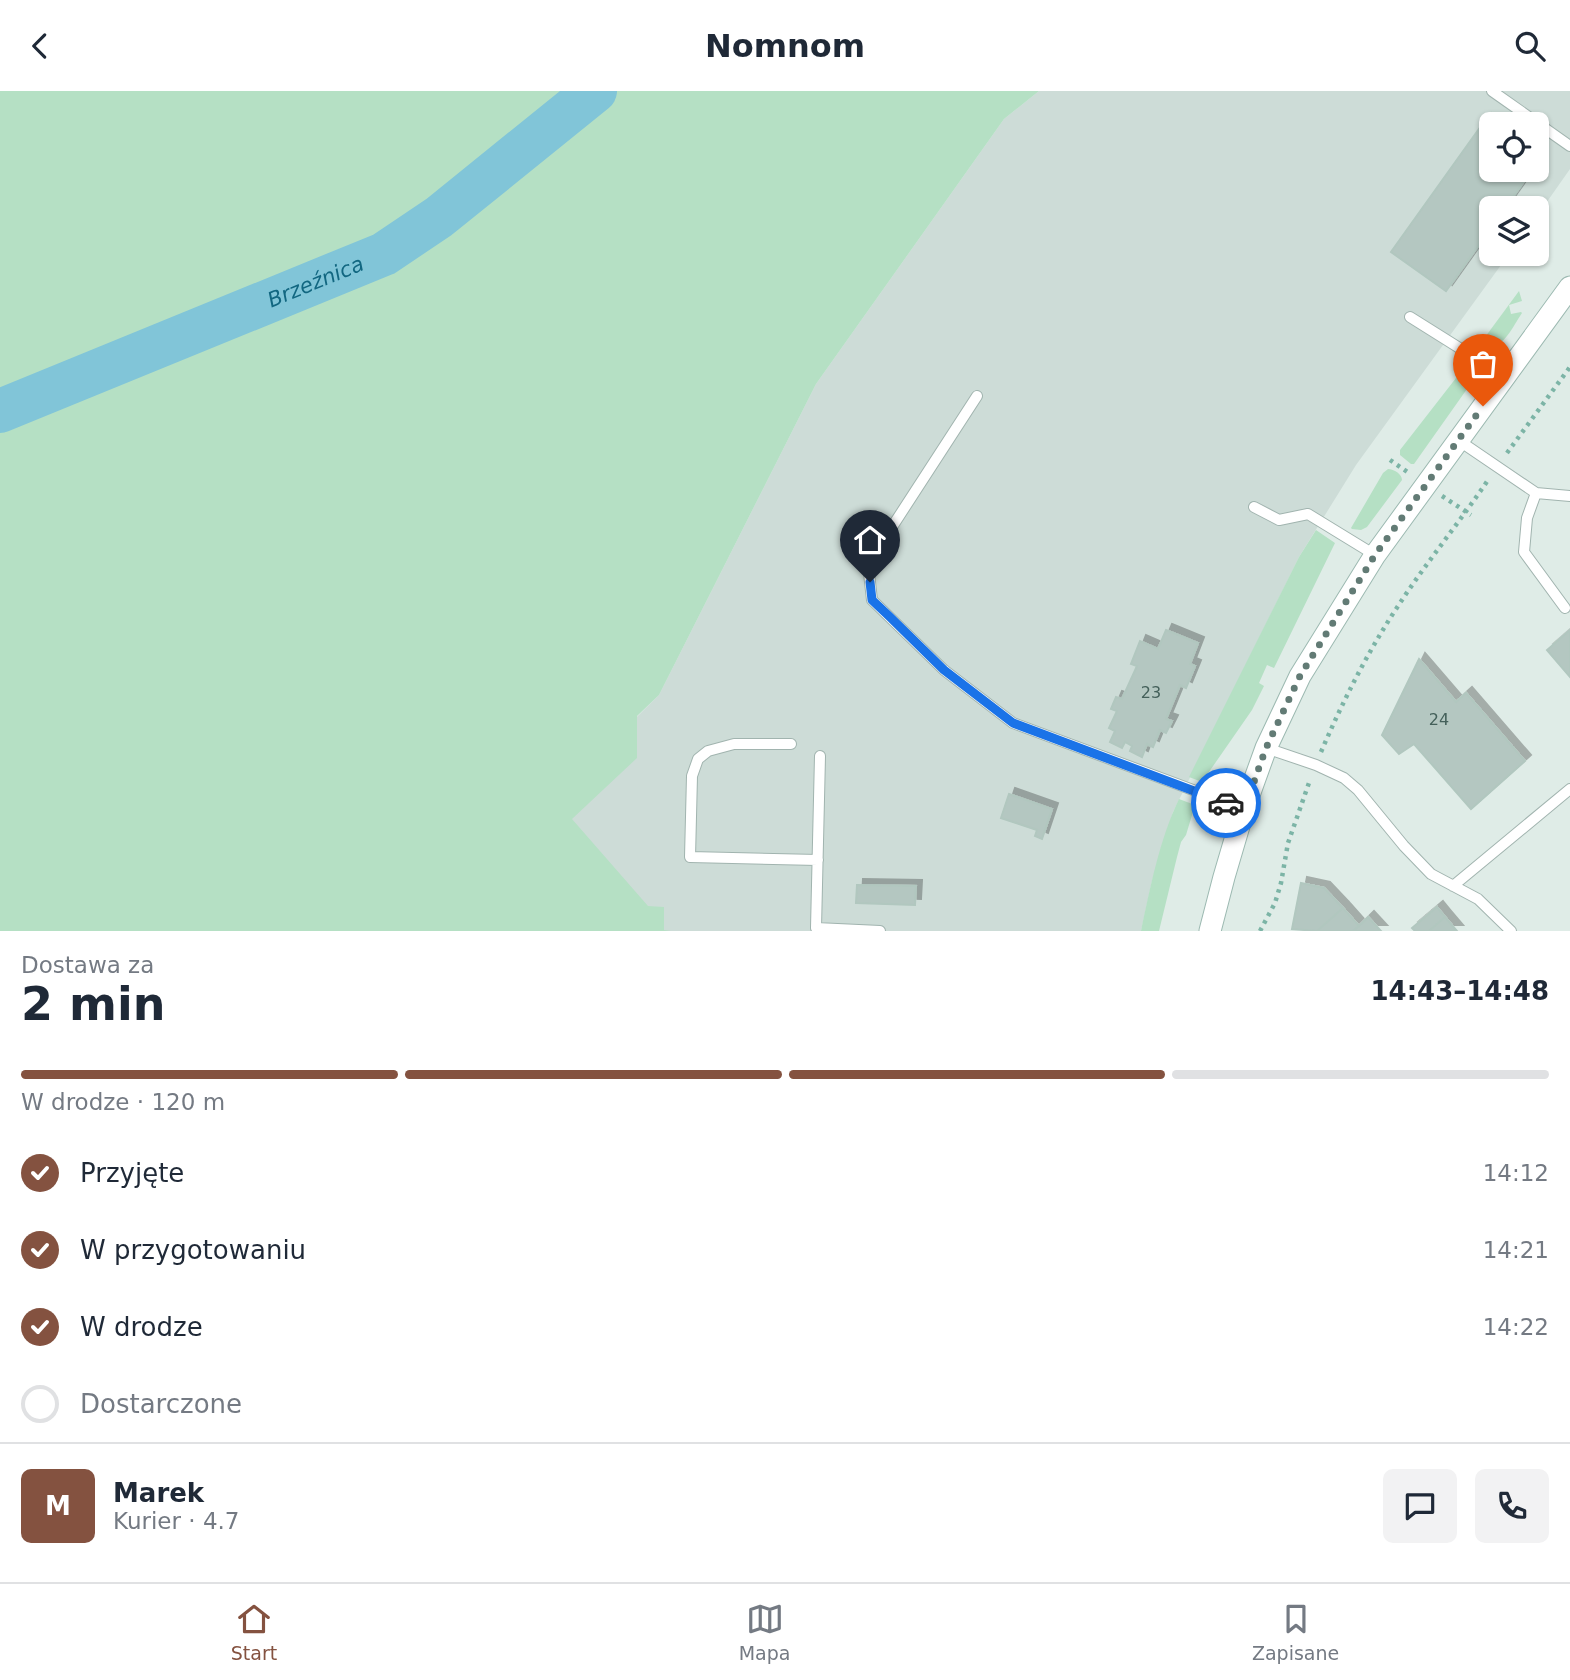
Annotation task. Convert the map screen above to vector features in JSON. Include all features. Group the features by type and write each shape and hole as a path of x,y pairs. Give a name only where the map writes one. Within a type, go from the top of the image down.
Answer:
{"street":[{"path":"1210,931 1244,810 1266,748 1300,676 1375,555 1570,288"}],"lane":[{"path":"1492,91 1570,146"},
{"path":"1410,317 1504,376"},
{"path":"977,396 867,564 872,600 944,670 1013,723 1244,810"},
{"path":"1458,440 1536,493 1570,496"},
{"path":"1536,493 1527,518 1524,551 1565,608"},
{"path":"1254,507 1279,520 1308,514 1375,555"},
{"path":"791,744 734,744 708,751 698,759 692,776 690,857 818,860"},
{"path":"1266,748 1344,778 1358,790 1431,874 1478,899 1511,931"},
{"path":"820,756 816,929 880,931"},
{"path":"1453,886 1570,789"}],"path":[{"path":"1260,931 1282,884 1288,843 1316,765 1354,678 1399,604 1570,367"}],"shaded area":[{"path":"1039,91 1570,91 1570,169 1549,199 1549,196 1479,196 1479,266 1500,266 1356,465 1299,557 1173,812 1152,881 1141,931 648,931 535,818 659,695 816,384 1004,119"}],"green space":[{"path":"0,91 1039,91 1004,119 816,384 659,695 637,716 637,758 572,819 648,906 664,907 664,930 671,931 0,931"},
{"path":"1519,291 1522,301 1509,305 1511,314 1522,313 1506,338 1495,346 1481,346 1480,344"},
{"path":"1463,369 1468,378 1467,389 1414,464 1411,464 1400,455 1400,450"},
{"path":"1388,469 1397,472 1402,480 1367,527 1361,530 1352,529 1383,473"},
{"path":"1316,530 1335,543 1274,668 1267,665 1259,683 1264,686 1252,710 1202,782 1189,777 1299,557"},
{"path":"1179,799 1195,805 1186,835 1181,842 1159,931 1141,931 1161,847"}],"building":[{"path":"1479,129 1479,182 1523,182 1514,196 1479,196 1479,245 1446,291 1391,252"},
{"path":"1166,630 1198,643 1190,664 1195,666 1186,688 1180,685 1166,719 1172,721 1166,733 1160,730 1153,747 1147,744 1142,757 1130,751 1132,746 1125,742 1122,748 1110,742 1115,731 1109,728 1117,711 1111,709 1116,697 1122,699 1137,666 1131,664 1140,641 1158,649"},
{"path":"1570,630 1570,677 1547,650"},
{"path":"1419,659 1456,702 1466,693 1525,761 1471,809 1414,744 1399,754 1382,735"},
{"path":"1009,794 1052,809 1042,839 1035,836 1037,830 1001,818"},
{"path":"1301,883 1324,888 1343,908 1317,931 1292,929"},
{"path":"857,885 916,886 915,905 856,903"},
{"path":"1437,907 1445,917 1429,931 1415,931 1412,928"},
{"path":"1343,908 1359,926 1353,931 1317,931"},
{"path":"1368,917 1381,931 1353,931 1359,926"},
{"path":"1445,917 1457,931 1429,931"}],"waterway":[{"name":"Brzeźnica","path":"0,411 384,254 439,217 595,91"}],"way so far":[{"path":"1226,803 1244,810 1266,748 1300,676 1375,555 1483,406"}],"route":[{"path":"870,582 872,600 944,670 1013,723 1226,803"}]}
